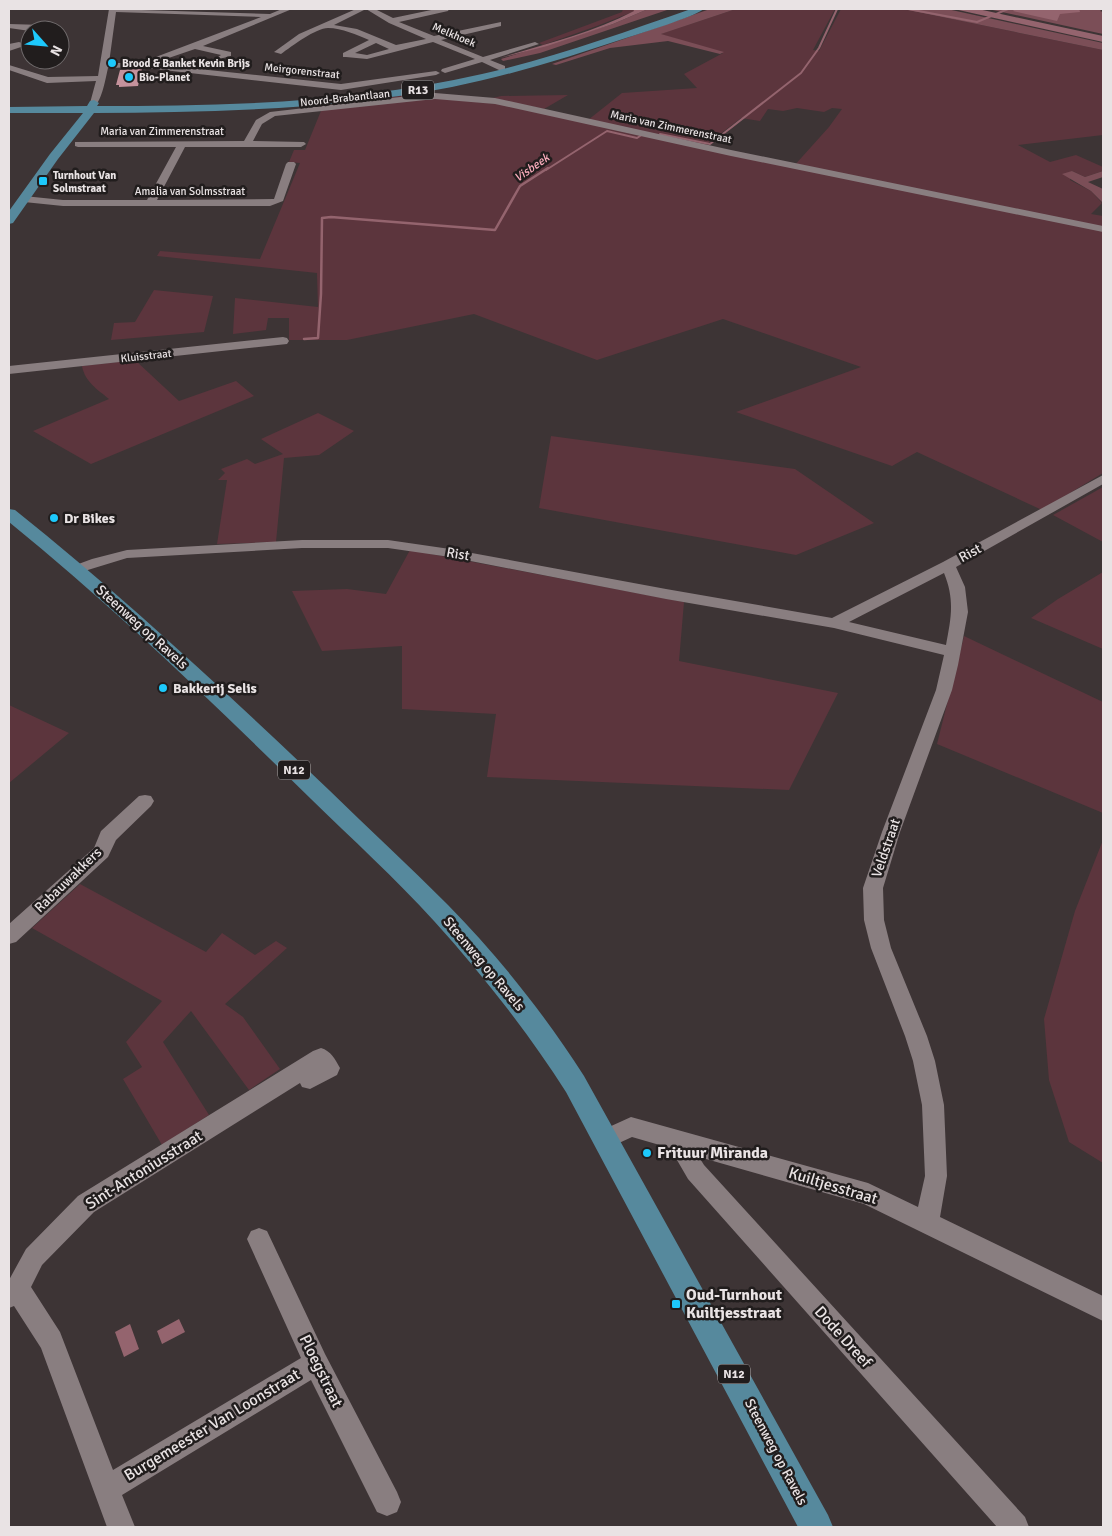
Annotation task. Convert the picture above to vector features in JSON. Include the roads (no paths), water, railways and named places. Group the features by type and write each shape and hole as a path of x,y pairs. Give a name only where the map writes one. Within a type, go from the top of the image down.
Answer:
{"main road":[{"name":"Noord-Brabantlaan","path":"9,110 218,103 355,94 440,82 502,68 566,50 683,9"},
{"name":"Noord-Brabantlaan","path":"9,103 92,106 276,105 393,94 495,75 550,60 699,9"},
{"path":"9,220 72,132 84,120 92,106"},
{"name":"Steenweg op Ravels","path":"9,514 78,569 232,710 441,913 510,992 547,1040 575,1084 816,1527"}],"street":[{"path":"137,65 195,46 288,9"},
{"path":"278,52 302,36 362,9"},
{"name":"Melkhoek","path":"370,9 392,21 502,68"},
{"path":"392,21 446,9"},
{"path":"92,106 103,78 113,10 273,15"},
{"path":"325,25 354,31 395,48 498,24"},
{"path":"376,40 346,56 367,57 395,50 392,49 395,48"},
{"name":"Meirgorenstraat","path":"105,66 137,65 341,87 440,72 535,44"},
{"path":"195,46 228,55"},
{"path":"9,67 47,80 103,78"},
{"name":"Maria van Zimmerenstraat","path":"247,144 261,118 273,114 435,96 468,98 495,101 731,153 1103,229"},
{"name":"Maria van Zimmerenstraat","path":"78,144 301,144"},
{"path":"150,203 182,144"},
{"name":"Amalia van Solmsstraat","path":"21,203 275,202 278,201 291,164"},
{"name":"Kluisstraat","path":"9,370 283,341"},
{"name":"Rist","path":"834,623 948,565 1103,479"},
{"name":"Rist","path":"78,569 127,554 302,544 388,544 450,553 666,594 834,623 952,652"},
{"name":"Veldstraat","path":"927,1222 936,1176 933,1106 924,1061 916,1036 881,948 874,920 873,888 891,832 944,690 960,612 957,587 948,565"},
{"name":"Rabauwakkers","path":"9,936 101,852 108,836 145,802"},
{"name":"Sint-Antoniusstraat","path":"13,1292 34,1257 86,1204 303,1069"},
{"name":"Kuiltjesstraat","path":"606,1139 631,1128 868,1194 1103,1309"},
{"name":"Dode Dreef","path":"678,1141 696,1172 1015,1527"},
{"name":"Ploegstraat","path":"259,1239 316,1362 387,1502"},
{"name":"Burgemeester Van Loonstraat","path":"13,1292 34,1312 51,1341 108,1488 121,1527"},
{"name":"Burgemeester Van Loonstraat","path":"108,1488 316,1362"}],"waterway":[{"name":"Visbeek","path":"660,134 710,144 801,73 819,48 837,9"},
{"name":"Visbeek","path":"908,9 977,22 1008,9"},
{"name":"Visbeek","path":"546,170 607,131 637,138 643,134"},
{"name":"Visbeek","path":"304,339 318,338 321,294 322,218 331,217 495,230 520,186 548,168"}],"place":[{"name":"Brood & Banket Kevin Brijs","path":"112,63"},
{"name":"Bio-Planet","path":"129,77"},
{"name":"Turnhout Van Solmstraat","path":"43,181"},
{"name":"Dr Bikes","path":"54,518"},
{"name":"Bakkerij Selis","path":"163,688"},
{"name":"Frituur Miranda","path":"647,1153"},
{"name":"Oud-Turnhout Kuiltjesstraat","path":"676,1304"}]}
